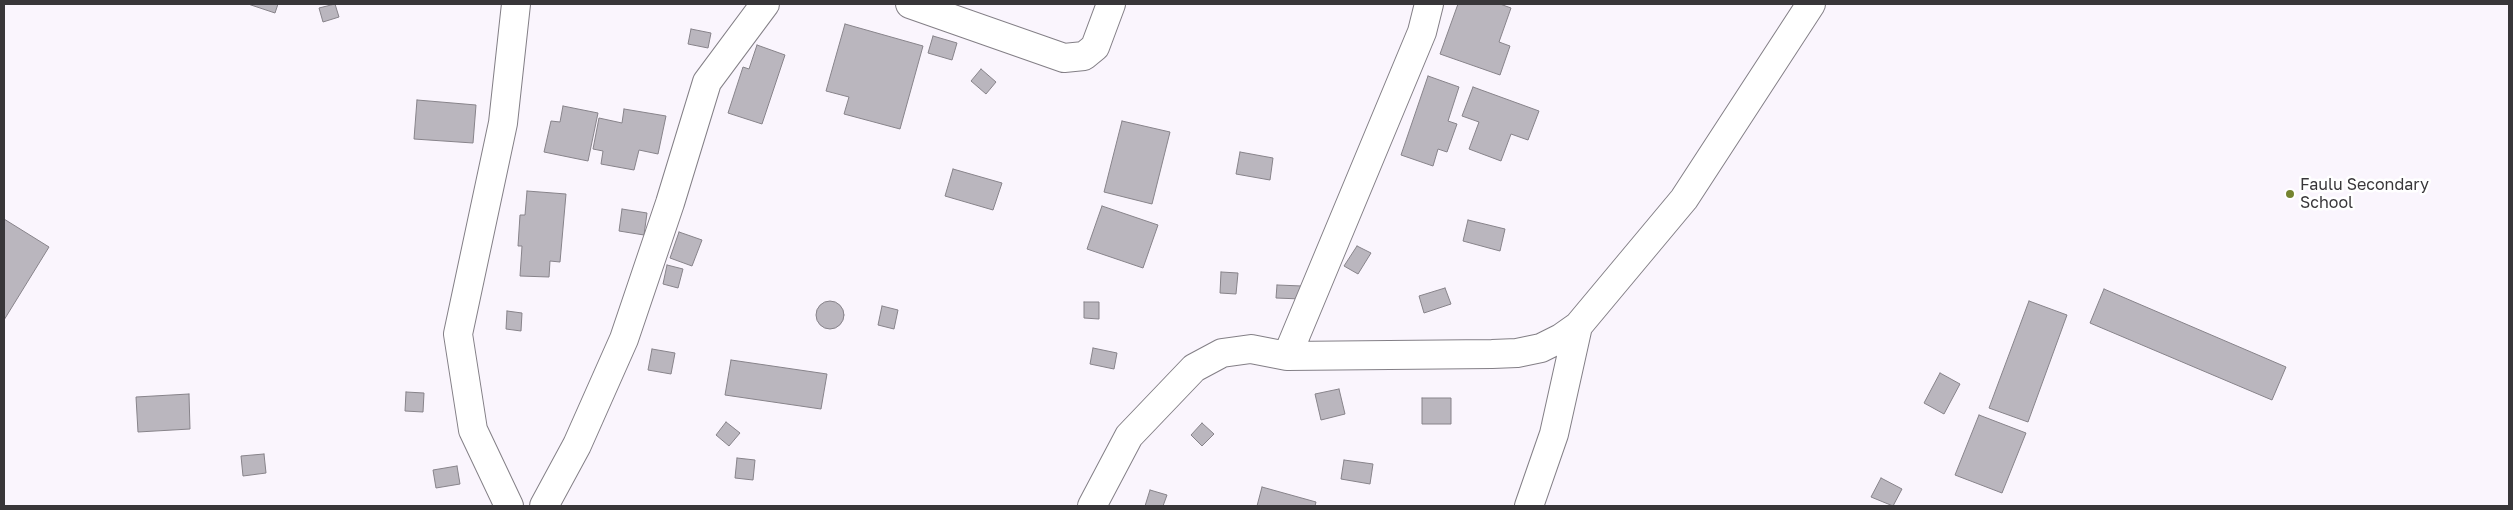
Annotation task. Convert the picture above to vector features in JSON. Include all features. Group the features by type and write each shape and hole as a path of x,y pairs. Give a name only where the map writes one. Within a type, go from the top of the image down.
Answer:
{"street":[{"path":"509,506 472,430 458,334 503,123 516,4"},
{"path":"544,506 577,445 624,339 670,203 707,82 766,4"},
{"path":"910,4 1064,58 1084,56 1094,47 1110,4"},
{"path":"1287,356 1422,32 1429,4"},
{"path":"1092,506 1129,436 1194,368 1222,353 1251,349 1287,356 1517,353 1541,348 1578,326 1684,199 1811,4"},
{"path":"1529,506 1554,434 1578,326"}],"building":[{"path":"248,4 278,4 275,13"},
{"path":"335,4 339,17 323,22 319,8"},
{"path":"1458,4 1500,4 1511,8 1499,42 1510,46 1500,75 1440,54"},
{"path":"845,24 923,46 900,129 844,114 849,97 826,91"},
{"path":"691,29 711,33 708,48 688,44"},
{"path":"933,36 957,43 952,60 928,53"},
{"path":"757,45 785,55 762,124 728,113 743,67 749,69"},
{"path":"981,69 996,82 986,94 971,81"},
{"path":"1428,76 1459,87 1448,121 1457,124 1447,152 1438,149 1433,166 1401,155"},
{"path":"1473,87 1539,111 1528,140 1511,134 1501,161 1469,149 1479,122 1462,116"},
{"path":"417,100 476,105 473,143 414,139"},
{"path":"563,106 598,113 588,161 544,152 551,121 560,122"},
{"path":"624,109 666,116 658,154 639,150 634,170 601,164 603,151 593,149 599,118 622,123"},
{"path":"1122,121 1170,132 1152,204 1104,192"},
{"path":"1240,152 1273,158 1270,180 1236,174"},
{"path":"953,169 1002,183 993,210 945,196"},
{"path":"527,191 566,194 560,262 550,261 549,277 520,276 522,246 518,246 520,215 525,215"},
{"path":"1102,206 1158,225 1143,268 1087,249"},
{"path":"622,209 647,213 644,235 619,231"},
{"path":"4,219 49,247 4,320"},
{"path":"1468,220 1505,229 1500,251 1463,241"},
{"path":"679,232 702,240 692,266 670,258"},
{"path":"1357,246 1371,253 1358,274 1344,266"},
{"path":"667,265 683,269 678,288 663,284"},
{"path":"1221,272 1238,273 1236,294 1220,293"},
{"path":"1277,285 1302,286 1301,299 1276,298"},
{"path":"1445,288 1451,304 1424,313 1419,296"},
{"path":"2104,289 2286,367 2272,400 2090,323"},
{"path":"830,301 840,305 844,315 840,325 830,329 820,325 816,315 820,305"},
{"path":"2029,301 2067,315 2028,422 1989,408"},
{"path":"1084,302 1099,302 1099,319 1084,318"},
{"path":"882,306 898,310 894,329 878,325"},
{"path":"507,311 522,313 521,331 506,329"},
{"path":"1093,348 1117,353 1114,369 1090,364"},
{"path":"652,349 675,353 671,374 648,370"},
{"path":"731,360 827,374 821,409 725,395"},
{"path":"1940,373 1960,384 1944,414 1924,403"},
{"path":"1339,389 1345,414 1321,420 1315,394"},
{"path":"406,392 424,393 423,412 405,411"},
{"path":"189,394 190,429 138,432 136,397"},
{"path":"1422,398 1451,398 1451,424 1422,424"},
{"path":"1979,415 2026,433 2002,493 1955,475"},
{"path":"726,422 740,433 729,446 716,435"},
{"path":"1202,423 1214,434 1202,446 1191,435"},
{"path":"264,454 266,473 243,476 241,456"},
{"path":"737,458 755,460 753,480 735,478"},
{"path":"1344,460 1373,464 1370,484 1341,479"},
{"path":"457,466 460,484 436,488 433,470"},
{"path":"1881,478 1902,489 1893,506 1871,497"},
{"path":"1262,487 1316,502 1315,506 1257,506"},
{"path":"1150,490 1167,495 1163,506 1145,506"}],"place":[{"name":"Faulu Secondary School","path":"2290,194"}]}
